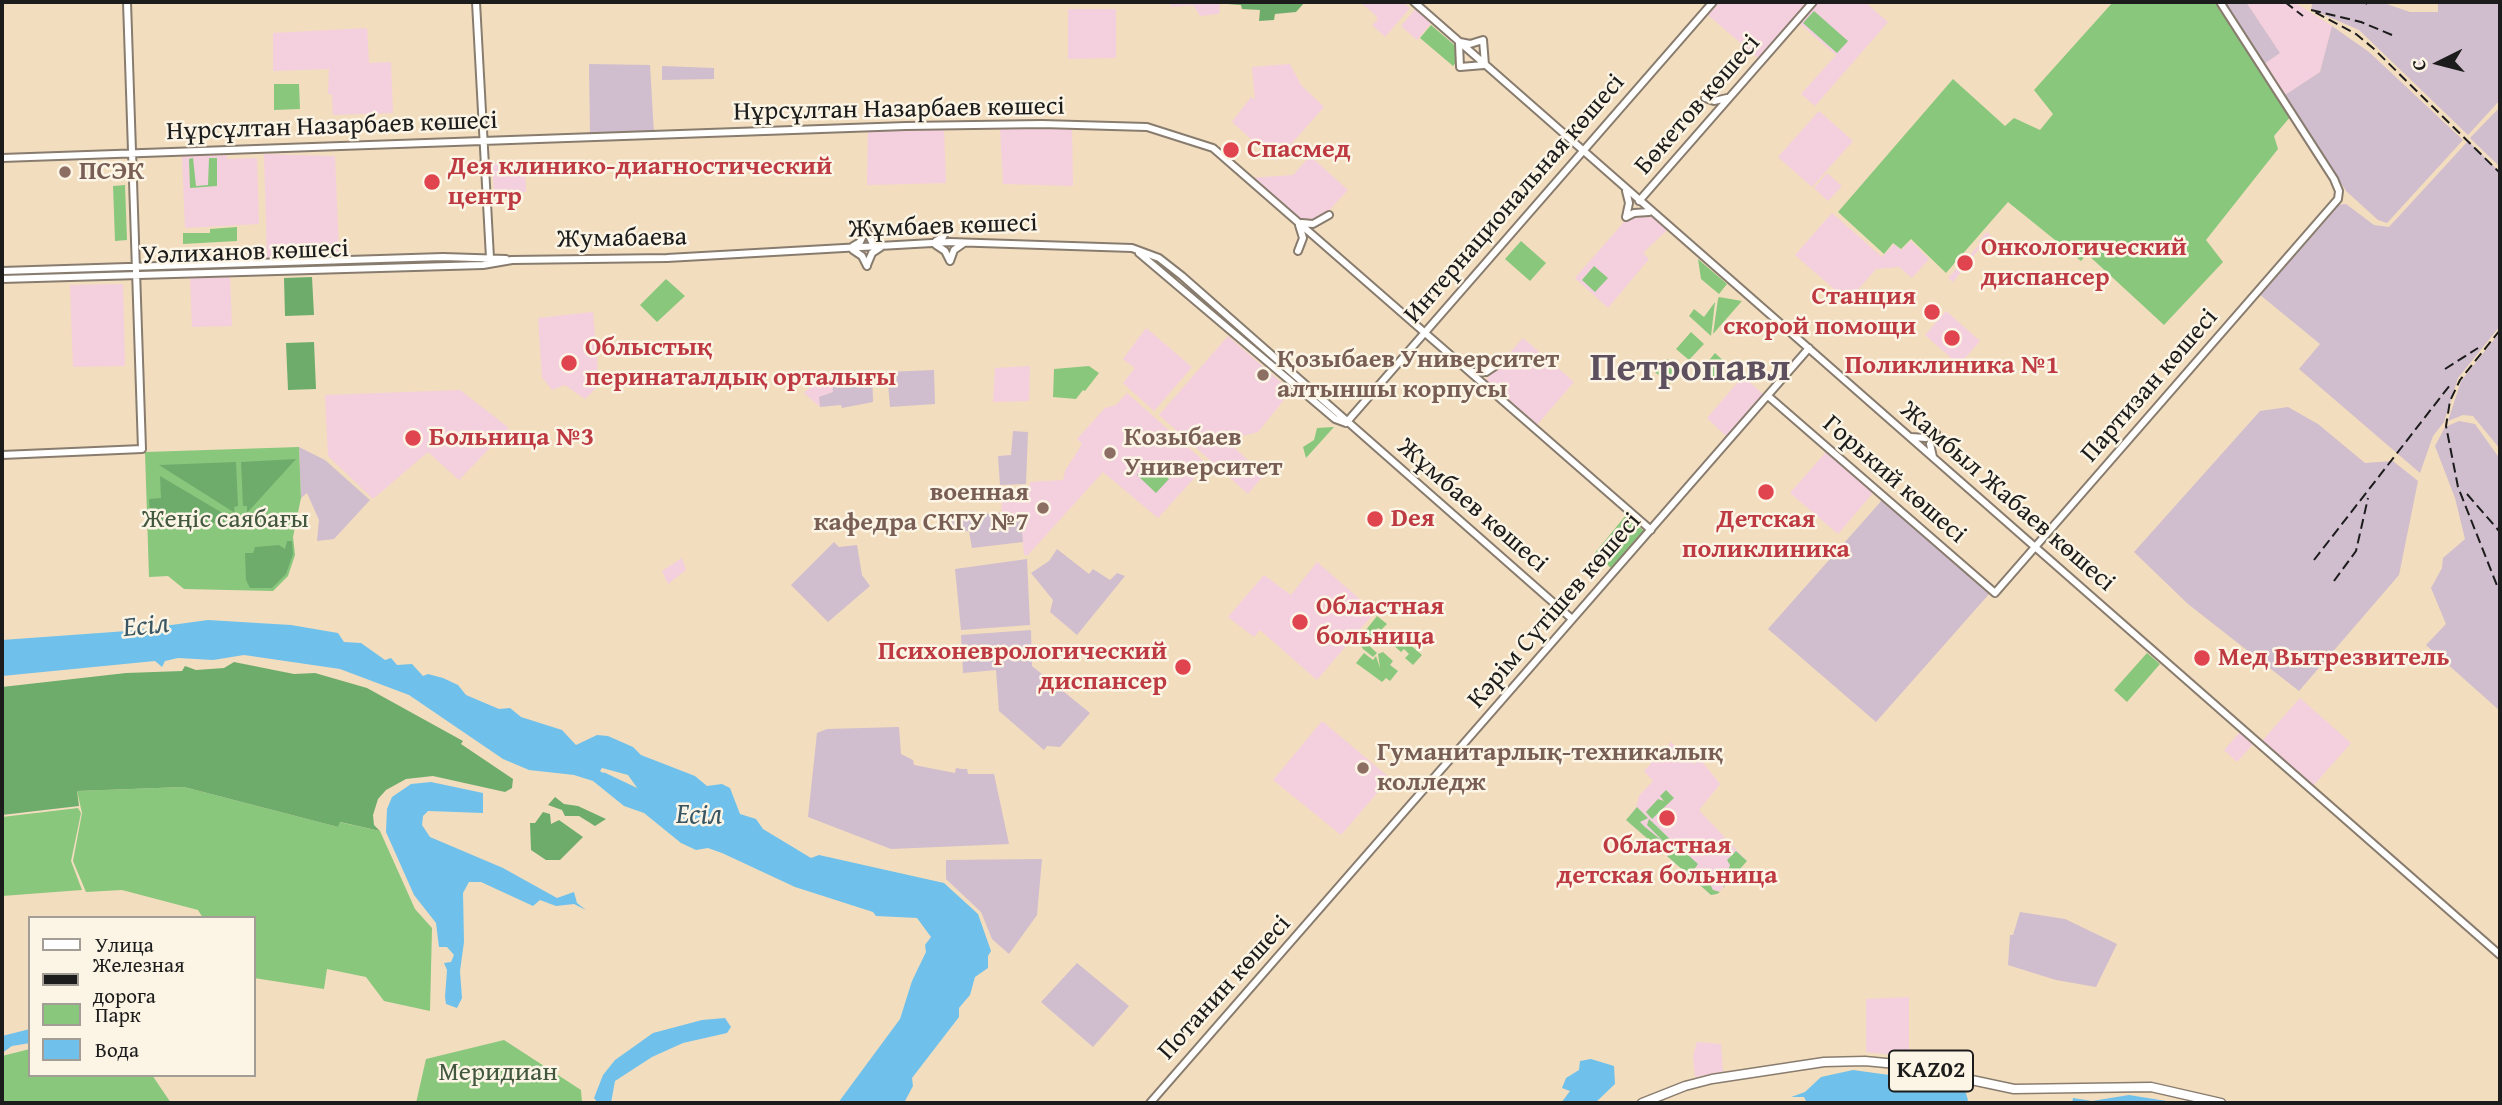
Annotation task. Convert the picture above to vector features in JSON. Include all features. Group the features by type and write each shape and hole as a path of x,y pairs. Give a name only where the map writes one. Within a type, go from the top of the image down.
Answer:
{"highway":[{"name":"KAZ02","path":"1642,1103 1685,1086 1712,1079 1824,1062 1865,1061 1896,1064 2014,1089 2151,1087 2221,1103"}],"main road":[{"path":"476,2 487,259"},
{"path":"1413,2 1456,39 1470,44 1483,40 1487,67 1460,67 1456,39"},
{"name":"Интернациональная көшесі","path":"1346,422 1713,2"},
{"name":"Бөкетов көшесі","path":"1639,201 1814,2"},
{"name":"Партизан көшесі","path":"1995,593 2334,204 2339,195 2336,183 2220,2"},
{"path":"2,455 142,449 128,4"},
{"name":"Жамбыл Жабаев көшесі","path":"1456,39 2500,955"},
{"path":"1705,98 1717,101 1731,96"},
{"name":"Нұрсұлтан Назарбаев көшесі","path":"2,158 906,126 1137,126 1211,146 1651,530"},
{"path":"1625,189 1640,194 1650,189"},
{"path":"1625,189 1629,202 1626,217 1644,211 1654,214"},
{"path":"1650,189 1646,200 1654,214"},
{"path":"1293,218 1310,224 1329,215"},
{"path":"1293,218 1303,236 1298,251"},
{"path":"931,243 943,237 949,224 955,238 966,242"},
{"path":"848,248 860,242 866,229 872,242 883,246"},
{"path":"931,243 943,248 950,261 954,250 966,242"},
{"name":"Жұмбаев көшесі","path":"756,253 966,242 1132,248 1335,419 1346,422 1572,619"},
{"path":"848,248 861,254 867,266 872,253 883,246"},
{"name":"Жумабаева","path":"487,259 756,253"},
{"name":"Уәлиханов көшесі","path":"2,271 487,259"},
{"name":"Уәлиханов көшесі","path":"2,279 241,273 487,259"},
{"path":"241,263 241,273"},
{"name":"Кәрім Сүтішев көшесі","path":"1329,898 1809,348"},
{"path":"1467,370 1485,372 1495,366"},
{"name":"Горький көшесі","path":"1769,396 1995,593"},
{"path":"1909,436 1926,438 1936,433 1930,447 1936,460"},
{"path":"2024,560 2040,555 2048,558"},
{"name":"Потанин көшесі","path":"1150,1103 1329,898"}],"shaded area":[{"path":"1170,2 1220,2 1219,14 1200,16 1193,5 1171,7"},
{"path":"1360,2 1402,2 1410,8 1385,37 1372,25 1378,19"},
{"path":"1720,2 1811,2 1760,60 1708,15"},
{"path":"1817,2 1865,2 1888,22 1815,106 1801,94 1836,55 1799,23"},
{"path":"2223,2 2246,2 2280,53 2264,64"},
{"path":"2246,2 2294,2 2332,26 2320,72 2285,95 2264,64 2280,53"},
{"path":"2313,2 2381,2 2410,12 2438,12 2438,2 2500,2 2500,100 2468,135 2359,30 2311,9"},
{"path":"1417,7 1432,22 1417,40 1401,26"},
{"path":"1068,9 1116,9 1116,58 1068,59"},
{"path":"2332,26 2369,52 2463,140 2387,223 2378,220 2346,191 2285,95 2320,72"},
{"path":"367,28 369,63 391,62 393,113 333,115 332,94 328,94 329,69 273,71 273,33"},
{"path":"589,64 650,65 654,134 590,136"},
{"path":"1290,64 1301,85 1324,107 1276,161 1232,122 1251,97 1255,100 1252,67"},
{"path":"662,66 714,68 714,79 662,80"},
{"path":"2500,107 2500,167 2470,138"},
{"path":"1819,111 1853,141 1812,187 1778,157"},
{"path":"1000,127 1072,128 1073,186 1003,184"},
{"path":"944,128 946,183 867,185 868,131"},
{"path":"2468,141 2500,172 2500,326 2458,378 2444,422 2433,436 2420,473 2299,369 2320,344 2259,294 2336,205 2346,204 2374,225 2389,227"},
{"path":"264,154 335,156 339,252 267,261"},
{"path":"227,155 227,159 257,158 259,224 185,228 182,156"},
{"path":"1310,156 1348,190 1321,219 1311,223 1302,222 1250,178 1293,175"},
{"path":"525,161 526,192 494,194 492,163"},
{"path":"1827,173 1842,186 1828,201 1814,188"},
{"path":"1649,212 1668,229 1643,253 1649,259 1608,308 1575,278 1630,215"},
{"path":"1832,213 1882,257 1894,244 1901,250 1911,241 1929,259 1912,278 1899,267 1876,269 1848,301 1795,255"},
{"name":"Онкологический диспансер","path":"1987,232 1994,239 1986,248 1982,245 1953,282 1948,278 1980,244 1978,242"},
{"path":"230,276 232,326 192,327 190,277"},
{"path":"123,284 125,366 73,367 70,285"},
{"name":"Поликлиника №1","path":"1946,311 1980,341 1959,365 1925,335"},
{"name":"Облыстық перинаталдық орталығы","path":"593,312 599,385 585,399 565,385 552,390 542,377 538,318"},
{"path":"1146,328 1192,367 1154,411 1123,383 1135,368 1123,359"},
{"path":"2500,332 2500,449 2473,416 2463,415 2448,421 2461,381"},
{"path":"1228,336 1291,391 1258,432 1238,437 1234,434 1227,441 1264,475 1248,494 1159,415"},
{"path":"1523,338 1574,382 1536,426 1485,381"},
{"path":"1030,366 1029,401 993,402 995,368"},
{"path":"934,370 935,404 890,407 887,372"},
{"path":"872,373 873,402 842,408 841,405 820,407 819,397 833,392 832,376"},
{"path":"832,376 833,392 819,398 820,407 804,393 818,380"},
{"path":"1743,376 1765,396 1728,438 1707,418"},
{"name":"Больница №3","path":"460,390 509,428 459,480 428,452 373,499 328,456 325,395"},
{"path":"1127,393 1207,464 1158,518 1103,472 1028,555 1024,555 1021,520 1008,521 1007,512 1002,513 1001,489 1029,487 1030,482 1063,480 1065,471 1082,444 1077,439 1105,408 1116,405"},
{"path":"2288,407 2318,424 2365,463 2393,461 2418,481 2399,575 2299,691 2188,604 2134,552 2260,411"},
{"path":"2459,421 2475,424 2500,459 2500,711 2426,645 2446,624 2431,588 2442,568 2443,558 2465,539 2455,498 2435,446 2445,427"},
{"path":"1013,431 1028,432 1026,484 1000,485 998,456 1011,455"},
{"path":"299,447 325,460 370,500 334,539 317,541 319,520 307,493 301,498"},
{"path":"1826,452 1873,493 1838,534 1790,493"},
{"path":"1883,499 1990,593 1876,722 1768,629"},
{"path":"973,511 984,514 1007,512 1008,521 1021,520 1023,542 972,548 969,531 952,532 950,513"},
{"path":"834,542 839,547 857,545 862,575 870,586 828,622 791,585"},
{"path":"1057,549 1089,574 1093,569 1110,580 1117,573 1125,576 1077,635 1050,612 1053,600 1031,573 1049,561"},
{"path":"682,558 686,570 668,584 662,571"},
{"path":"1027,559 1030,625 961,630 955,569"},
{"name":"Областная больница","path":"1317,562 1375,612 1317,680 1260,630 1254,637 1228,617 1264,575 1291,595"},
{"path":"1031,630 1032,666 1090,713 1060,747 1047,746 1044,750 999,711 996,670 963,673 961,635"},
{"path":"2300,698 2351,743 2313,786 2262,741"},
{"path":"1322,721 1390,778 1341,835 1273,780"},
{"path":"899,727 901,754 913,760 914,765 955,773 956,768 967,769 968,774 994,774 1009,844 891,849 808,817 817,733 827,729"},
{"path":"2241,731 2254,743 2237,762 2224,750"},
{"name":"Областная детская больница","path":"1671,742 1695,764 1700,759 1720,784 1699,810 1747,861 1717,894 1711,895 1626,820 1636,808 1639,796 1653,781 1644,771"},
{"path":"1042,859 1037,915 1009,954 992,939 981,912 946,879 946,860"},
{"path":"2020,912 2065,919 2117,944 2096,987 2056,980 2008,965 2010,935 2013,935"},
{"path":"1077,963 1129,1006 1093,1047 1041,1002"},
{"path":"1909,997 1909,1057 1866,1052 1866,999"},
{"path":"1697,1042 1721,1044 1723,1072 1695,1077 1693,1056"}],"green space":[{"path":"1227,2 1305,2 1296,12 1275,14 1274,20 1259,21 1260,10 1242,9 1241,5"},
{"path":"2113,2 2214,2 2291,116 2274,136 2278,149 2206,240 2223,262 2164,325 2087,254 2081,261 2008,202 1946,273 1911,239 1901,249 1893,243 1884,254 1838,212 1953,79 2005,126 2014,118 2040,130 2053,114 2034,90"},
{"path":"1814,11 1848,41 1837,53 1803,23"},
{"path":"1431,25 1459,49 1459,59 1453,66 1420,38"},
{"path":"274,84 299,84 300,109 274,110"},
{"path":"193,158 196,186 208,185 209,158 217,158 217,186 190,188 189,159"},
{"path":"125,185 127,240 115,241 113,186"},
{"path":"237,227 237,241 183,244 183,233 210,233 210,229"},
{"path":"1521,241 1546,263 1530,281 1505,259"},
{"path":"481,258 481,263 317,268 317,263"},
{"path":"1698,259 1727,284 1719,294 1701,279"},
{"path":"312,263 312,268 140,274 140,269"},
{"path":"1594,266 1608,278 1595,292 1582,280"},
{"path":"312,277 314,315 285,316 284,278"},
{"path":"666,279 685,296 657,322 640,305"},
{"path":"1718,299 1742,301 1713,334"},
{"path":"1715,302 1711,336 1689,316 1694,309 1704,317"},
{"path":"1691,332 1704,344 1689,360 1676,349"},
{"path":"314,342 316,389 288,390 286,343"},
{"path":"1715,353 1726,363 1711,379 1701,370"},
{"path":"1667,359 1681,370 1669,384 1655,372"},
{"path":"1089,366 1099,373 1076,399 1053,397 1054,369"},
{"path":"1334,427 1306,458 1303,447 1314,440 1317,428"},
{"name":"Жеңіс саябағы","path":"299,447 301,498 293,537 295,555 288,576 273,591 184,589 168,576 149,577 145,452"},
{"path":"296,459 247,513 247,506 243,506 241,462"},
{"path":"1150,461 1169,479 1156,493 1137,475"},
{"path":"236,462 238,506 234,507 235,513 159,465"},
{"path":"160,476 231,518 231,522 150,526 149,499 161,498"},
{"path":"1626,515 1644,531 1611,568 1595,553"},
{"path":"287,541 292,541 293,554 286,574 272,588 250,588 246,580 245,553 253,553 255,547 279,545 285,549"},
{"path":"1377,616 1387,624 1381,630 1378,628 1365,642 1377,653 1373,657 1363,649 1358,640"},
{"path":"1395,632 1422,655 1413,665 1405,658 1409,654 1404,649 1401,652 1391,643 1393,640 1390,637"},
{"path":"1383,652 1393,661 1390,665 1398,671 1390,681 1386,678 1382,682 1356,663 1364,653 1373,660 1376,656 1380,668 1378,654"},
{"path":"2147,653 2160,664 2127,702 2114,690"},
{"path":"234,662 294,674 315,673 367,688 463,741 461,744 513,779 512,788 505,792 433,776 406,779 386,790 378,799 373,815 374,825 380,831 340,822 338,827 184,787 77,791 79,806 2,815 2,687 126,673 182,671 185,666 196,670 224,668"},
{"path":"184,787 338,827 339,822 380,831 415,909 432,928 430,1011 384,1001 366,977 327,969 324,989 256,978 256,916 202,916 198,910 122,890 86,892 73,861 82,813 77,791"},
{"path":"1666,790 1674,798 1652,819 1646,812 1658,799 1664,801 1660,796"},
{"path":"555,797 564,804 578,806 606,819 595,826 579,816 565,816 562,810 548,805"},
{"path":"1637,807 1648,818 1640,822 1645,827 1666,844 1647,825 1649,819 1672,841 1664,853 1626,820"},
{"path":"78,808 81,813 71,861 82,890 2,896 2,817"},
{"path":"543,812 550,814 551,824 559,820 583,837 560,860 546,860 531,850 530,823 535,823"},
{"path":"1678,846 1698,864 1691,874 1704,886 1709,882 1713,890 1720,892 1711,895 1667,856"},
{"path":"1736,851 1747,861 1723,888 1730,865 1727,860"},
{"name":"Меридиан","path":"504,1040 581,1090 582,1103 416,1103 426,1059"},
{"path":"28,1050 28,1077 153,1077 171,1103 2,1103 2,1056"}],"water":[{"name":"Есіл","path":"208,620 291,625 338,633 344,642 361,643 385,660 391,658 397,665 412,664 423,676 428,674 443,678 458,685 466,695 499,709 510,708 521,717 562,730 576,745 597,735 608,736 633,747 641,755 695,776 707,786 722,784 730,788 740,814 756,819 763,829 811,858 819,855 944,883 978,914 991,951 988,968 975,977 970,995 959,1008 959,1017 912,1078 913,1086 904,1103 838,1103 900,1019 912,981 926,952 925,945 931,937 917,918 876,916 873,912 795,887 722,853 708,848 696,850 681,843 644,813 624,806 593,781 574,775 529,770 503,759 409,695 340,669 244,655 213,660 178,658 165,661 162,667 155,661 2,676 2,640 127,631","holes":["602,768 628,775 640,792 600,771"]},
{"path":"431,782 483,793 483,813 428,811 423,816 422,825 430,837 503,868 557,898 574,892 577,903 586,910 574,904 556,906 540,900 533,906 481,882 469,882 463,893 464,942 460,971 462,998 457,1008 446,1004 445,997 447,970 444,963 451,962 454,955 447,947 439,947 436,923 414,895 386,832 387,809 392,797 411,784"},
{"path":"725,1018 731,1027 727,1033 683,1043 652,1057 615,1081 611,1103 598,1103 594,1098 603,1075 615,1060 653,1033 702,1020"},
{"path":"28,1030 28,1043 12,1046 2,1053 2,1036"},
{"path":"1591,1059 1614,1066 1615,1084 1595,1103 1561,1103 1570,1091 1562,1088 1566,1078 1579,1070 1580,1061"},
{"path":"1853,1070 1940,1082 1965,1090 1968,1100 1966,1103 1807,1103 1804,1097 1791,1097 1805,1092 1821,1077"},
{"path":"2129,1095 2179,1103 2072,1103 2073,1098 2092,1101"}],"waterway":[{"name":"Есіл","path":"604,775 646,795"}],"railway":[{"path":"2285,2 2303,16"},
{"path":"2392,35 2361,22 2311,10 2356,34 2373,48 2500,173"},
{"path":"2500,330 2460,380 2450,401 2446,426 2458,487 2500,593"},
{"path":"2445,369 2478,348"},
{"path":"2314,560 2450,385"},
{"path":"2467,494 2500,532"},
{"path":"2334,581 2356,551 2368,498"}],"place":[{"name":"Спасмед","path":"1231,150"},
{"name":"ПСЭК","path":"65,172"},
{"name":"Дея клинико-диагностический центр","path":"432,182"},
{"name":"Онкологический диспансер","path":"1965,263"},
{"name":"Станция скорой помощи","path":"1932,312"},
{"name":"Поликлиника №1","path":"1952,338"},
{"name":"Облыстық перинаталдық орталығы","path":"569,363"},
{"name":"Қозыбаев Университет алтыншы корпусы","path":"1263,375"},
{"name":"Больница №3","path":"413,438"},
{"name":"Козыбаев Университет","path":"1110,453"},
{"name":"Детская поликлиника","path":"1766,492"},
{"name":"военная кафедра СКГУ №7","path":"1043,508"},
{"name":"Deя","path":"1375,519"},
{"name":"Областная больница","path":"1300,622"},
{"name":"Мед Вытрезвитель","path":"2202,658"},
{"name":"Психоневрологический диспансер","path":"1183,667"},
{"name":"Гуманитарлық-техникалық колледж","path":"1363,768"},
{"name":"Областная детская больница","path":"1667,818"}],"district":[{"name":"Петропавл","path":"1690,370"}]}
